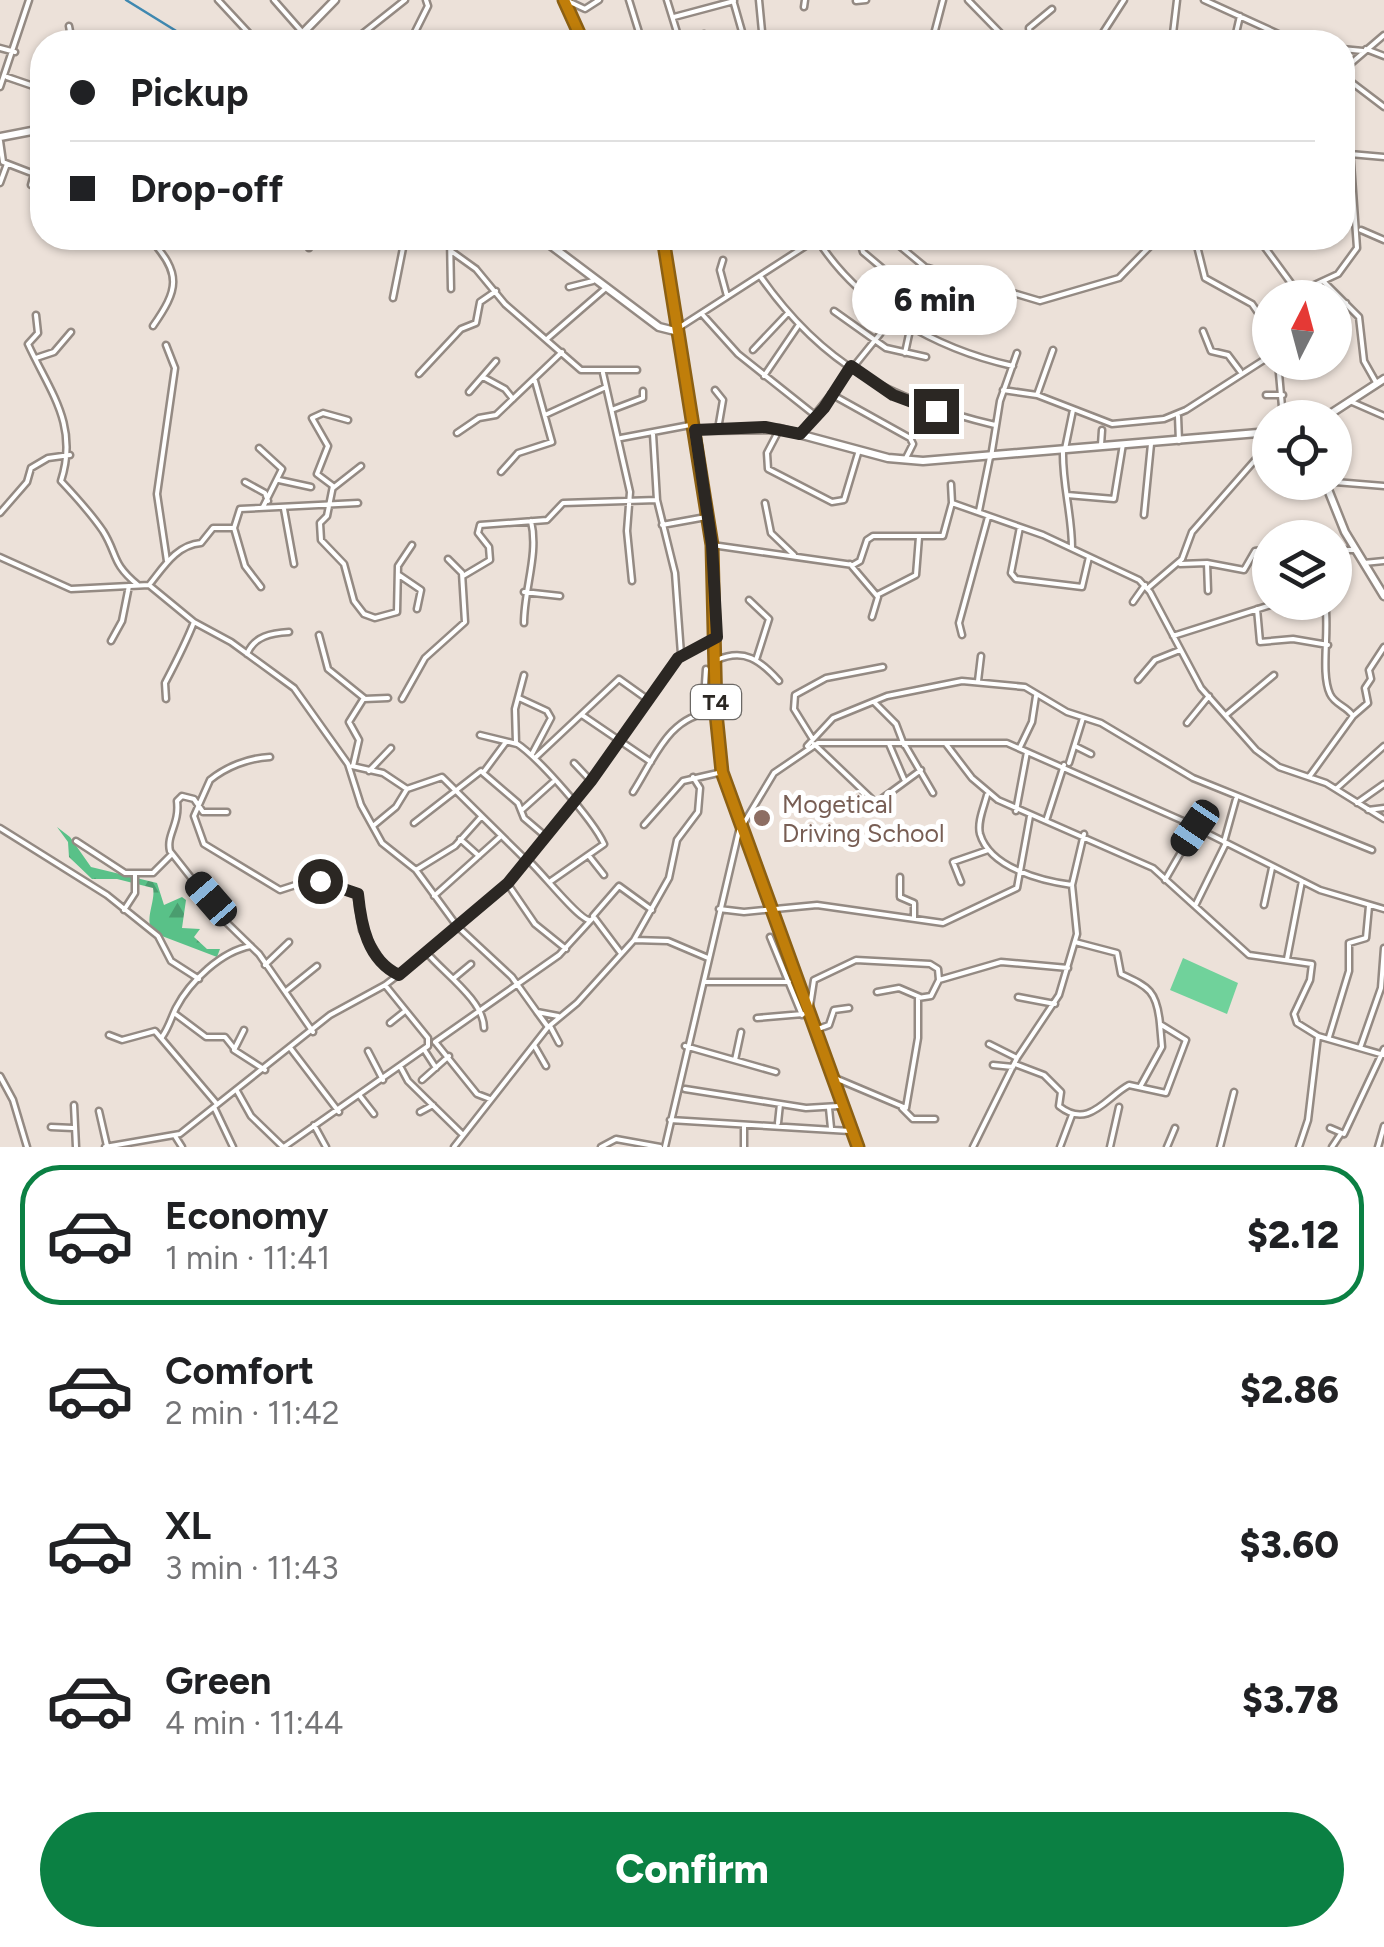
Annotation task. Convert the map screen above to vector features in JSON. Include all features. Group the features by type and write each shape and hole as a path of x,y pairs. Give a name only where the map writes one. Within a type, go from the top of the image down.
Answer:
{"highway":[{"path":"564,1 577,30"},
{"name":"T4","path":"665,250 712,545 717,660 710,713 722,772 830,1077 835,1106 858,1147"}],"street":[{"path":"0,87 7,77 29,0"},
{"path":"218,0 246,30"},
{"path":"274,0 300,30"},
{"path":"367,30 405,0"},
{"path":"416,30 428,6 426,0"},
{"path":"564,1 586,9 598,0"},
{"path":"629,0 638,30"},
{"path":"667,0 677,30"},
{"path":"674,17 733,0 742,30"},
{"path":"759,0 762,30"},
{"path":"856,1 866,0"},
{"path":"935,30 943,0"},
{"path":"968,0 997,30"},
{"path":"1105,30 1124,0"},
{"path":"1173,30 1177,0"},
{"path":"1204,0 1265,30"},
{"path":"306,30 330,2"},
{"path":"1030,30 1030,25 1052,9"},
{"path":"1237,30 1240,16"},
{"path":"70,26 70,30"},
{"path":"1355,60 1384,34"},
{"path":"0,48 15,52"},
{"path":"1355,50 1384,56"},
{"path":"7,77 30,85"},
{"path":"1355,84 1384,107"},
{"path":"30,132 0,139 1,160 30,173"},
{"path":"1355,155 1384,158"},
{"path":"0,183 7,164"},
{"path":"1327,280 1346,267 1357,248 1359,229 1355,212"},
{"path":"1359,229 1384,240"},
{"path":"153,326 171,305 175,291 168,266 158,250"},
{"path":"393,298 403,250"},
{"path":"558,250 664,330 680,330 799,250"},
{"path":"826,250 845,277 894,315 955,350 1013,366"},
{"path":"863,250 907,289"},
{"path":"904,250 921,265 1040,301 1119,278 1146,250"},
{"path":"1198,250 1205,278 1252,304"},
{"path":"1267,250 1289,280"},
{"path":"451,290 450,251 465,259 505,304 581,370 637,370"},
{"path":"724,260 720,270 726,296"},
{"path":"800,434 894,315 921,265"},
{"path":"760,276 819,346 908,402 995,426"},
{"path":"569,287 598,279"},
{"path":"938,321 971,307 986,284"},
{"path":"548,338 607,286"},
{"path":"419,374 461,328 476,323 480,302 496,291"},
{"path":"1352,310 1361,320 1358,335 1366,349 1364,361 1381,383 1352,400"},
{"path":"834,311 874,341 902,354 926,357"},
{"path":"754,350 788,313"},
{"path":"702,314 764,376 816,416"},
{"path":"36,316 38,332 28,344 55,392 70,455 62,484 83,501 106,536 115,564 138,584"},
{"path":"764,376 799,325"},
{"path":"902,354 909,347 911,325"},
{"path":"1203,331 1211,351 1228,356 1240,371"},
{"path":"36,358 54,352 71,332"},
{"path":"166,345 175,368 158,494 167,562"},
{"path":"1037,394 1053,350"},
{"path":"456,433 479,418 496,415 562,352"},
{"path":"978,513 1003,390 1017,353"},
{"path":"469,392 496,360"},
{"path":"1003,390 1037,394 1118,424 1178,415 1252,365"},
{"path":"603,373 614,409 630,502 627,537 632,581"},
{"path":"483,377 512,399"},
{"path":"1281,380 1283,400"},
{"path":"501,472 518,453 552,442 534,381"},
{"path":"544,415 606,387"},
{"path":"715,390 723,400 718,428"},
{"path":"614,409 642,398 643,391"},
{"path":"832,394 912,440 905,460"},
{"path":"1266,395 1283,394"},
{"path":"1352,402 1384,416"},
{"path":"1072,548 1073,518 1062,484 1064,450 1073,410"},
{"path":"348,420 323,413 312,418 328,446 317,474 330,480 332,488 330,508 320,524 321,540 344,564 354,600 364,614 375,618 396,612 399,562 412,545"},
{"path":"1178,415 1180,441"},
{"path":"620,438 695,427 780,428 905,460 990,457 1252,434"},
{"path":"780,428 768,453 768,469 832,502 844,500 858,450"},
{"path":"1101,447 1102,430"},
{"path":"652,434 657,500 675,573 681,654"},
{"path":"1067,495 1114,499 1123,444"},
{"path":"1144,515 1151,444"},
{"path":"259,448 281,468 280,480 262,507"},
{"path":"0,513 27,482 31,468 48,458 70,455"},
{"path":"1133,602 1183,558 1192,532 1252,464"},
{"path":"332,488 362,466"},
{"path":"280,480 311,487"},
{"path":"245,482 263,492 268,500"},
{"path":"1352,483 1384,486"},
{"path":"712,545 850,564 860,561 866,540 874,536 943,536 952,504 951,484"},
{"path":"463,576 490,560 488,547 478,533 480,525 550,518 563,504 657,500"},
{"path":"1330,500 1383,593"},
{"path":"261,587 245,566 234,528 240,510 330,508 358,503"},
{"path":"764,503 771,533 794,555"},
{"path":"952,504 1072,548 1147,587 1209,696 1268,760 1336,789 1384,819"},
{"path":"284,509 294,564"},
{"path":"662,525 706,517"},
{"path":"962,635 959,622 988,517"},
{"path":"524,623 524,592 535,545 531,521"},
{"path":"148,585 188,545 202,542 214,528 234,528"},
{"path":"1020,528 1011,573 1016,579 1082,588 1089,556"},
{"path":"872,617 878,594 916,574 919,536"},
{"path":"1175,565 1207,562 1244,570 1252,555"},
{"path":"0,557 71,589 148,585 194,622 294,688 350,765 387,848 416,870 458,926 518,985 559,1043"},
{"path":"402,698 425,658 465,622 463,576 448,560"},
{"path":"1364,563 1384,561"},
{"path":"1207,562 1208,591"},
{"path":"850,564 878,594"},
{"path":"399,575 421,590 417,608"},
{"path":"110,642 122,622 129,586"},
{"path":"524,592 560,596"},
{"path":"749,600 769,619 756,660"},
{"path":"1173,636 1252,610"},
{"path":"1258,620 1260,642 1293,639 1328,645"},
{"path":"1326,620 1329,691 1353,716"},
{"path":"166,699 165,682 179,666 181,649 194,622"},
{"path":"247,654 251,644 268,634 290,632"},
{"path":"319,634 328,669 364,699 388,698"},
{"path":"99,1111 108,1147 175,1136 349,1002 399,975 508,883 591,781 681,654 717,637"},
{"path":"1309,777 1353,716 1368,704 1364,688 1371,679 1369,670 1384,647"},
{"path":"1138,680 1156,660 1180,650"},
{"path":"717,660 738,653 756,660 779,680"},
{"path":"978,682 980,656"},
{"path":"883,667 826,678 796,695 794,709 813,741 876,803 921,770"},
{"path":"633,792 678,726 692,714 710,713 706,670"},
{"path":"517,744 518,697 524,675"},
{"path":"1226,716 1274,675"},
{"path":"534,756 619,680 648,700"},
{"path":"601,1147 616,1139 662,1147 740,829 768,780 833,718 874,702 931,686 978,682 1025,687 1036,696 1101,723 1236,798 1372,850"},
{"path":"1020,746 1032,722 1036,696"},
{"path":"1187,724 1209,696"},
{"path":"518,697 547,711 551,718 534,756"},
{"path":"350,765 359,740 349,722 364,699"},
{"path":"874,702 896,724 934,793"},
{"path":"582,715 651,762"},
{"path":"1046,821 1083,718"},
{"path":"480,735 517,744 534,756 604,843 551,881"},
{"path":"813,741 979,742 1020,746 1066,764 1272,868 1384,909"},
{"path":"414,823 482,770 506,742"},
{"path":"889,744 904,779"},
{"path":"946,744 988,794 1016,811 1084,834 1144,862 1248,955 1287,959 1313,967 1294,1018 1318,1036 1383,1053 1332,1147"},
{"path":"1075,746 1091,754"},
{"path":"1336,789 1384,746"},
{"path":"369,771 391,748"},
{"path":"1016,811 1027,750"},
{"path":"270,758 242,761 232,772 214,775 196,803 194,820 204,844 274,888 289,890 311,880 356,892 362,930 385,967 399,975"},
{"path":"574,764 591,781"},
{"path":"350,765 383,773 406,788"},
{"path":"482,770 522,809 524,818 546,836"},
{"path":"644,824 683,781 722,772"},
{"path":"374,826 396,807 406,788 442,777 551,881 580,918 591,920 620,952"},
{"path":"454,1147 461,1133 558,1016 577,1004 634,940 669,878 676,840 698,812 700,788 693,777"},
{"path":"522,809 553,782"},
{"path":"1357,803 1384,784"},
{"path":"988,794 979,828 988,850 1023,874 1072,885"},
{"path":"227,812 203,812 187,796 178,802 180,820 168,844 172,854 265,964 313,1032"},
{"path":"1195,906 1225,843 1236,798"},
{"path":"1368,810 1384,808"},
{"path":"416,870 460,838 482,815"},
{"path":"719,909 770,910 808,905 943,924 1014,892 1023,874 1030,816"},
{"path":"0,828 124,910 158,936 171,961 200,979"},
{"path":"1166,880 1195,828"},
{"path":"973,1147 1015,1063 1056,1004 1075,942 1078,912 1072,885 1084,834"},
{"path":"434,896 502,835"},
{"path":"460,838 480,857"},
{"path":"76,841 97,858 135,874 153,873 172,854"},
{"path":"961,882 953,862 988,850"},
{"path":"589,856 604,875"},
{"path":"1264,905 1272,868"},
{"path":"124,910 136,893 135,874"},
{"path":"900,876 900,897 914,903 914,918"},
{"path":"1287,959 1302,881"},
{"path":"508,883 535,924 556,946 566,949"},
{"path":"237,1091 250,1116 284,1147 566,949 619,886 652,910"},
{"path":"1328,1039 1349,971 1349,943 1366,938 1369,906"},
{"path":"770,936 805,1012"},
{"path":"634,940 672,942 708,958"},
{"path":"265,964 289,942"},
{"path":"1075,942 1117,953 1120,974 1144,982 1154,992 1162,1047 1140,1088"},
{"path":"162,1037 174,1013 200,979 229,953 251,946"},
{"path":"1360,1048 1381,988 1384,948"},
{"path":"427,953 480,1013 484,1028"},
{"path":"757,1018 805,1012 813,1002 814,980 856,960 930,964 938,969 939,980 931,996 899,988 876,992"},
{"path":"939,980 1002,962 1068,968"},
{"path":"452,980 471,964"},
{"path":"286,992 317,966"},
{"path":"703,982 789,982"},
{"path":"385,985 432,1041 450,1056 477,1094 490,1099"},
{"path":"902,1108 909,1106 911,1097 918,1038 916,1004 920,996"},
{"path":"1018,997 1056,1004"},
{"path":"813,1030 830,1024 834,1010 849,1008"},
{"path":"390,1023 405,1011"},
{"path":"537,1012 558,1016"},
{"path":"174,1013 204,1036 225,1037 265,1070"},
{"path":"989,1044 1015,1063 1047,1077 1060,1092 1060,1106 1074,1114 1094,1114 1125,1086 1166,1093 1174,1066 1186,1050 1184,1037 1160,1024"},
{"path":"109,1035 122,1040 151,1030 162,1037 216,1106 233,1147"},
{"path":"233,1047 244,1030"},
{"path":"735,1060 741,1032"},
{"path":"1299,1147 1308,1120 1318,1036"},
{"path":"534,1044 546,1066"},
{"path":"685,1046 776,1072"},
{"path":"291,1049 339,1112"},
{"path":"424,1050 436,1068"},
{"path":"368,1052 383,1080"},
{"path":"422,1080 450,1056"},
{"path":"993,1065 1015,1063"},
{"path":"401,1068 408,1082 461,1133"},
{"path":"0,1076 13,1100 26,1147"},
{"path":"830,1077 902,1108 913,1118 935,1119"},
{"path":"686,1089 780,1104 835,1106 831,1128"},
{"path":"1220,1147 1234,1092"},
{"path":"360,1096 374,1114"},
{"path":"778,1123 780,1104"},
{"path":"420,1112 433,1105"},
{"path":"74,1106 76,1147"},
{"path":"1110,1147 1119,1107"},
{"path":"1060,1147 1067,1120 1074,1114"},
{"path":"670,1120 850,1130"},
{"path":"314,1125 326,1147"},
{"path":"744,1126 744,1147"},
{"path":"1378,1147 1384,1126"},
{"path":"51,1127 74,1128"},
{"path":"1167,1147 1175,1128"},
{"path":"1330,1128 1340,1135"},
{"path":"175,1136 182,1147"},
{"path":"162,1138 162,1147"}],"green space":[{"path":"57,827 70,837 91,867 157,883 164,905 182,897 186,900 182,928 200,929 194,937 207,949 220,949 217,957 154,933 150,922 153,888 117,879 92,879 69,857 68,842"},
{"path":"1183,958 1238,983 1227,1014 1170,990"}],"waterway":[{"path":"126,0 175,30"}],"place":[{"name":"Mogetical Driving School","path":"762,818"}],"route":[{"path":"320,881 358,894 357,916 362,930 385,967 399,975 508,883 591,781 681,654 717,637 712,545 695,430 765,427 800,434 820,414 851,366 893,395 936,411"}]}
